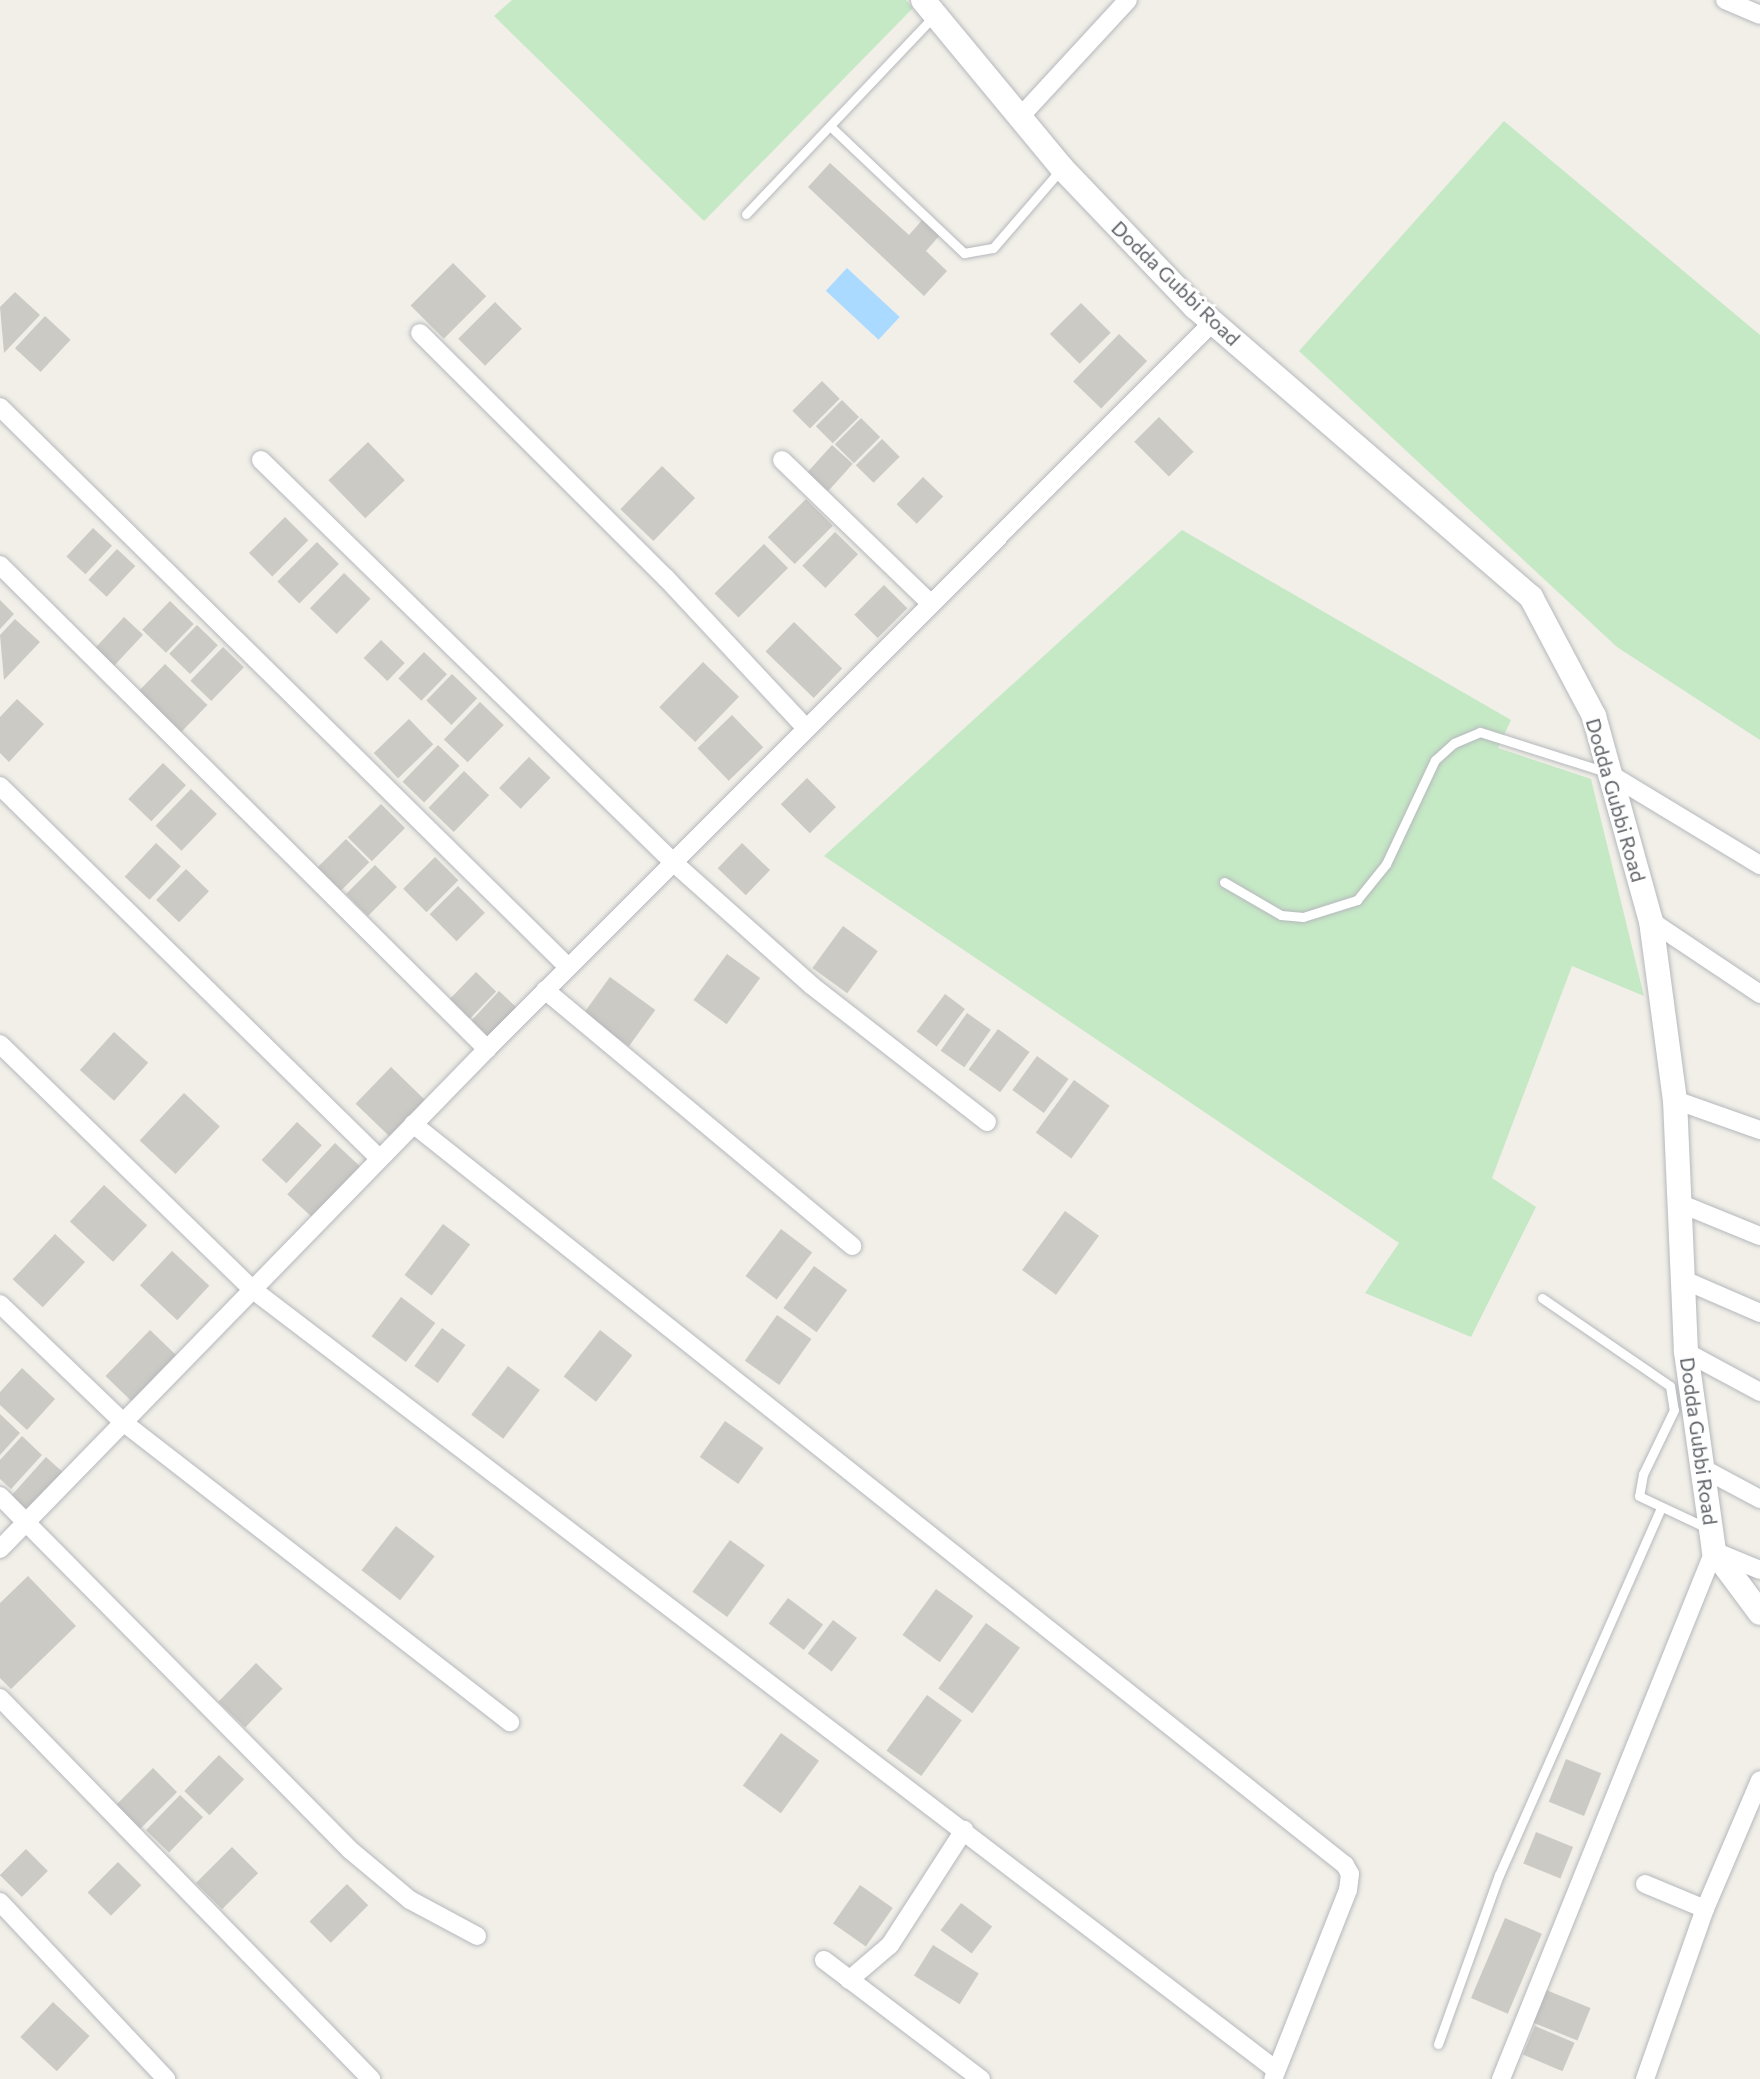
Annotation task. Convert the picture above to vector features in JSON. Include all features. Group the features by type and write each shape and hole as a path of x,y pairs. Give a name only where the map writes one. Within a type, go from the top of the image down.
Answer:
{"main road":[{"name":"Dodda Gubbi Road","path":"929,8 1062,168 1213,322 1531,597 1594,716 1651,921 1675,1100 1686,1352 1712,1540 1760,1613"}],"street":[{"path":"1020,117 1128,0"},
{"path":"1725,0 1760,15"},
{"path":"0,1549 545,990 1213,322"},
{"path":"420,333 666,578 806,728"},
{"path":"0,407 568,967"},
{"path":"261,460 673,862 811,985 987,1122"},
{"path":"782,460 930,603"},
{"path":"0,565 487,1049"},
{"path":"1608,773 1760,865"},
{"path":"0,786 380,1159"},
{"path":"1651,921 1760,994"},
{"path":"545,990 852,1246"},
{"path":"0,1044 252,1289 964,1830 1275,2074 1348,1890 1350,1874 1345,1865 413,1124"},
{"path":"1675,1100 1760,1130"},
{"path":"1679,1203 1760,1236"},
{"path":"1684,1280 1760,1313"},
{"path":"0,1304 123,1422 510,1722"},
{"path":"1686,1352 1760,1392"},
{"path":"1702,1468 1760,1499"},
{"path":"0,1496 349,1849 410,1900 477,1936"},
{"path":"1501,2079 1712,1540 1760,1570"},
{"path":"0,1698 371,2079"},
{"path":"1645,2079 1705,1909 1760,1780"},
{"path":"849,1980 890,1945 964,1830"},
{"path":"1645,1884 1705,1909"},
{"path":"0,1902 166,2079"},
{"path":"824,1960 981,2079"}],"lane":[{"path":"746,214 830,126 929,8"},
{"path":"830,126 964,253 993,248 1062,168"},
{"path":"1224,882 1281,915 1303,917 1357,900 1386,864 1435,760 1454,743 1480,732 1608,773"},
{"path":"1542,1298 1670,1386 1674,1410 1639,1486 1639,1496 1712,1540"},
{"path":"1438,2044 1499,1875 1661,1508"}],"green space":[{"path":"512,0 906,0 913,8 704,221 494,16"},
{"path":"1504,121 1760,335 1760,740 1617,647 1299,351"},
{"path":"1182,530 1511,720 1498,748 1591,779 1644,996 1572,966 1492,1178 1536,1207 1471,1337 1365,1293 1399,1243 824,856"}],"water":[{"path":"847,268 900,317 879,340 826,291"}],"building":[{"path":"830,163 909,235 923,219 940,235 926,251 947,271 924,296 808,187"},
{"path":"453,263 486,296 444,339 411,305"},
{"path":"15,292 40,315 4,353 0,307"},
{"path":"495,302 522,329 485,366 458,339"},
{"path":"1081,303 1111,333 1080,364 1050,334"},
{"path":"45,316 71,340 41,372 15,348"},
{"path":"1119,334 1147,361 1101,409 1073,381"},
{"path":"822,381 840,399 810,428 792,411"},
{"path":"842,400 859,417 833,443 816,426"},
{"path":"1159,417 1194,452 1169,476 1134,442"},
{"path":"861,418 880,437 854,463 835,444"},
{"path":"882,439 900,457 874,483 856,465"},
{"path":"368,442 405,480 365,518 328,480"},
{"path":"832,445 853,464 828,491 807,472"},
{"path":"662,466 695,498 653,541 620,509"},
{"path":"923,477 943,496 917,524 897,504"},
{"path":"806,499 833,526 795,564 768,537"},
{"path":"285,517 308,540 272,576 249,553"},
{"path":"93,528 112,546 85,574 66,557"},
{"path":"835,532 858,554 825,588 802,566"},
{"path":"317,542 339,564 299,604 277,582"},
{"path":"764,544 788,568 739,618 715,593"},
{"path":"117,549 135,566 107,597 88,580"},
{"path":"344,573 371,599 337,634 310,608"},
{"path":"884,585 907,608 878,638 854,615"},
{"path":"0,600 14,614 0,629"},
{"path":"170,601 194,624 166,653 142,630"},
{"path":"124,617 143,635 113,667 94,649"},
{"path":"15,619 40,642 4,680 0,635"},
{"path":"794,622 842,669 814,698 766,651"},
{"path":"197,625 218,645 190,674 169,654"},
{"path":"381,640 405,663 387,681 364,658"},
{"path":"223,647 244,667 211,701 190,681"},
{"path":"424,652 447,674 421,701 398,679"},
{"path":"703,662 739,697 695,742 659,707"},
{"path":"165,664 207,705 181,732 139,691"},
{"path":"452,674 477,698 451,725 426,701"},
{"path":"17,699 44,724 9,762 0,753 0,717"},
{"path":"480,702 504,725 468,762 444,739"},
{"path":"732,715 763,747 729,781 697,748"},
{"path":"409,719 433,744 398,778 374,753"},
{"path":"438,745 460,766 424,803 403,782"},
{"path":"529,757 551,778 521,809 499,788"},
{"path":"163,763 186,785 151,821 128,799"},
{"path":"464,771 489,795 454,832 429,808"},
{"path":"807,778 836,807 810,833 781,804"},
{"path":"191,789 217,814 181,851 156,826"},
{"path":"381,804 405,828 372,861 348,837"},
{"path":"346,839 369,862 341,891 318,867"},
{"path":"156,843 181,866 149,900 125,877"},
{"path":"742,843 770,870 746,895 718,868"},
{"path":"435,857 458,880 427,912 403,889"},
{"path":"375,865 397,887 368,916 346,894"},
{"path":"186,869 209,891 179,922 156,900"},
{"path":"458,886 485,913 457,941 430,914"},
{"path":"843,926 878,951 847,993 812,968"},
{"path":"727,954 760,978 727,1024 693,1000"},
{"path":"476,972 496,991 469,1020 449,1000"},
{"path":"610,977 655,1010 629,1046 584,1013"},
{"path":"499,991 518,1009 489,1040 470,1022"},
{"path":"945,994 965,1009 937,1047 917,1032"},
{"path":"967,1013 991,1030 964,1067 941,1051"},
{"path":"998,1029 1030,1052 1000,1092 969,1069"},
{"path":"114,1032 148,1063 114,1101 80,1070"},
{"path":"1037,1056 1069,1079 1044,1113 1012,1090"},
{"path":"391,1067 425,1100 389,1136 356,1104"},
{"path":"1074,1080 1110,1106 1071,1158 1036,1133"},
{"path":"184,1093 220,1126 176,1174 140,1141"},
{"path":"297,1122 322,1145 286,1183 262,1160"},
{"path":"335,1143 363,1169 315,1220 287,1194"},
{"path":"104,1185 147,1225 113,1262 70,1222"},
{"path":"1065,1211 1099,1236 1056,1295 1022,1270"},
{"path":"443,1224 470,1244 432,1296 404,1275"},
{"path":"781,1229 812,1252 777,1300 745,1276"},
{"path":"55,1234 85,1262 43,1307 13,1279"},
{"path":"172,1251 209,1286 177,1320 140,1285"},
{"path":"814,1266 847,1290 817,1332 783,1308"},
{"path":"401,1297 435,1323 406,1362 372,1336"},
{"path":"777,1315 811,1339 779,1385 745,1361"},
{"path":"442,1328 465,1345 438,1383 414,1366"},
{"path":"150,1330 178,1357 134,1403 106,1376"},
{"path":"600,1330 632,1355 596,1402 564,1376"},
{"path":"508,1366 540,1390 503,1439 471,1415"},
{"path":"22,1368 55,1399 27,1430 0,1405 0,1392"},
{"path":"0,1414 20,1433 0,1455"},
{"path":"725,1421 764,1448 738,1484 700,1457"},
{"path":"22,1436 42,1455 11,1489 0,1479 0,1460"},
{"path":"46,1457 65,1474 30,1512 11,1496"},
{"path":"396,1526 435,1556 400,1600 362,1570"},
{"path":"730,1540 765,1565 727,1617 692,1592"},
{"path":"28,1576 76,1626 11,1689 0,1678 0,1603"},
{"path":"936,1589 973,1616 940,1662 902,1635"},
{"path":"788,1598 823,1624 804,1650 769,1624"},
{"path":"833,1620 857,1638 832,1672 808,1654"},
{"path":"986,1623 1020,1648 972,1713 938,1689"},
{"path":"256,1663 283,1689 245,1728 218,1702"},
{"path":"927,1695 962,1720 921,1776 886,1751"},
{"path":"781,1733 819,1761 781,1813 743,1786"},
{"path":"219,1755 244,1779 209,1815 184,1791"},
{"path":"1566,1759 1601,1773 1584,1816 1549,1802"},
{"path":"153,1768 177,1792 140,1829 116,1805"},
{"path":"180,1795 203,1817 169,1852 146,1830"},
{"path":"1536,1832 1573,1847 1560,1879 1523,1864"},
{"path":"232,1847 258,1873 222,1909 196,1883"},
{"path":"26,1849 48,1871 22,1897 0,1875"},
{"path":"118,1862 141,1885 111,1916 88,1892"},
{"path":"347,1884 368,1905 331,1943 310,1921"},
{"path":"860,1885 893,1908 866,1946 833,1924"},
{"path":"961,1903 992,1926 972,1954 941,1930"},
{"path":"1505,1918 1542,1934 1508,2014 1471,1998"},
{"path":"933,1945 979,1974 960,2004 914,1976"},
{"path":"1546,1990 1591,2008 1577,2040 1533,2022"},
{"path":"53,2002 90,2036 57,2071 20,2037"},
{"path":"1535,2026 1575,2043 1562,2071 1523,2055"}]}
